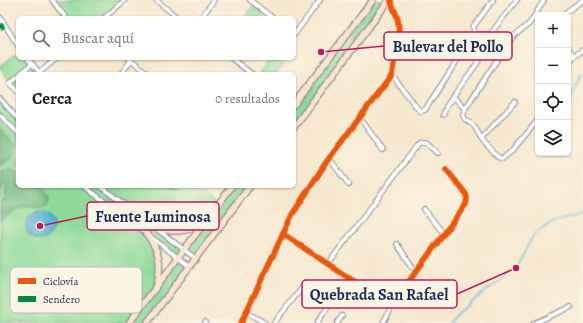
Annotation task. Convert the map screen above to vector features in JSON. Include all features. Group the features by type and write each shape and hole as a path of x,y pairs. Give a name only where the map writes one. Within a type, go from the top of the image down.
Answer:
{"main road":[{"path":"296,101 373,0"},
{"path":"296,124 390,0"},
{"path":"142,306 231,188"},
{"path":"147,323 248,188"},
{"path":"152,226 165,230 180,231 193,227 209,217"},
{"path":"146,233 154,245 160,259 160,268 156,288"},
{"path":"129,323 137,313"}],"street":[{"path":"52,0 64,16"},
{"path":"106,16 125,0"},
{"path":"156,0 176,16"},
{"path":"202,16 214,0"},
{"path":"250,0 270,16"},
{"path":"296,31 320,0"},
{"path":"241,323 292,215 329,158 392,75 399,28 397,16 390,0"},
{"path":"475,34 473,29 474,27 493,0"},
{"path":"443,114 446,105 486,51 489,45 490,34 517,0"},
{"path":"535,124 512,151 502,159 480,139 474,126 464,118 463,113 508,43 530,23 544,0"},
{"path":"566,12 583,0"},
{"path":"381,10 389,8 395,11"},
{"path":"0,17 16,43"},
{"path":"0,28 4,25"},
{"path":"392,75 418,110 425,110 469,41 475,34 490,34"},
{"path":"571,60 583,50"},
{"path":"571,52 574,56"},
{"path":"29,60 38,72"},
{"path":"40,72 55,60"},
{"path":"122,72 129,60"},
{"path":"131,60 146,72"},
{"path":"234,60 249,72"},
{"path":"22,72 32,64"},
{"path":"16,78 10,82 16,89"},
{"path":"453,96 465,109"},
{"path":"0,99 16,117"},
{"path":"480,139 515,102"},
{"path":"0,115 16,131"},
{"path":"360,118 382,150"},
{"path":"328,264 419,143 426,142 438,153"},
{"path":"329,158 349,185"},
{"path":"283,234 379,298 390,300 399,294 466,204 466,194 446,169"},
{"path":"87,188 190,266"},
{"path":"103,188 196,258"},
{"path":"424,209 444,234"},
{"path":"397,244 416,272"},
{"path":"274,323 306,283"},
{"path":"383,323 390,310 390,300"},
{"path":"317,323 327,308"},
{"path":"534,323 571,308"},
{"path":"246,312 265,323"},
{"path":"338,323 342,316"}],"green space":[{"path":"52,0 125,0 106,16 64,16"},
{"path":"374,0 388,0 296,123 296,102"},
{"path":"254,4 266,13 264,16 245,16"},
{"path":"16,54 16,60 28,60 37,72 16,72 16,88 0,66"},
{"path":"270,60 279,60 284,64 278,72 260,72"},
{"path":"0,99 16,117 16,188 194,188 217,205 209,216 180,231 152,225 184,250 178,258 148,235 157,251 156,287 142,306 142,267 10,267 10,313 136,313 129,323 0,323"},
{"path":"0,129 11,139 15,149 11,159 0,165"},
{"path":"9,169 16,171 16,188 43,188 49,198 47,207 40,208 25,206 14,211 0,221 0,203 4,201 6,190 5,185 2,185 0,197 0,173"},
{"path":"232,188 248,188 195,258 185,250"},
{"path":"179,259 189,266 146,323 130,323 138,313 142,313 142,307"}],"water":[{"path":"40,212 46,213 50,216 53,220 53,232 50,236 46,239 40,240 34,239 30,236 27,232 26,226 27,220 30,216 34,213"}],"waterway":[{"path":"571,100 579,77 583,74"},
{"path":"449,323 455,315 516,268 534,234 553,222 583,214"}],"marked path":[{"path":"0,28 4,25"}],"cycle path":[{"path":"241,323 292,215 327,161 392,75 399,28 391,0"},
{"path":"283,234 379,298 390,300 396,297 404,288 466,204 466,194 446,169"}],"place":[{"name":"Bulevar del Pollo","path":"321,52"},
{"name":"Fuente Luminosa","path":"40,226"},
{"name":"Quebrada San Rafael","path":"516,268"}]}
